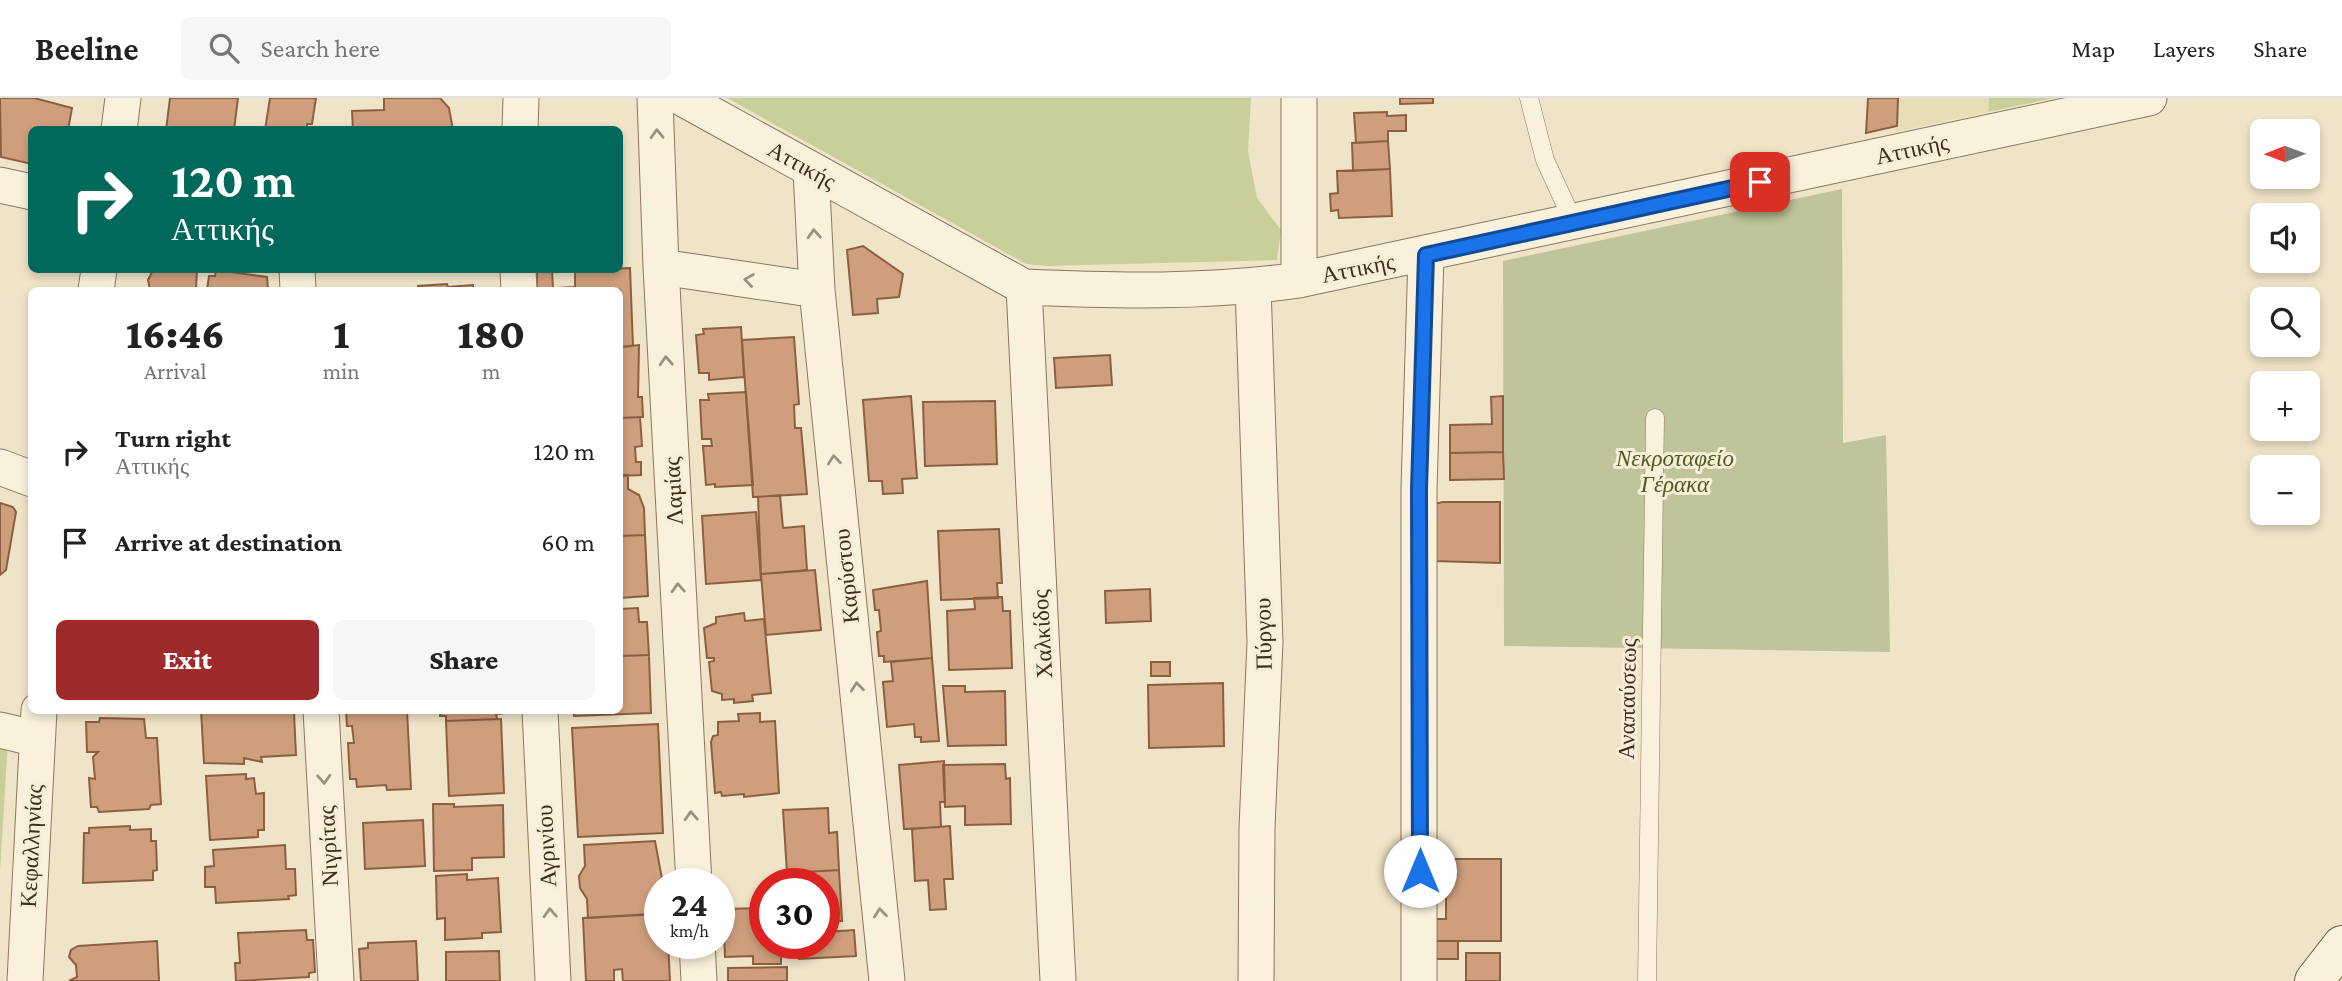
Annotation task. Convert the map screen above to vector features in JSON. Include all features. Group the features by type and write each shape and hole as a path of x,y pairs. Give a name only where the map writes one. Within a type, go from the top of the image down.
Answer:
{"street":[{"path":"120,126 123,98"},
{"path":"520,126 521,98"},
{"name":"Λαμίας","path":"656,98 661,267 693,868"},
{"name":"Αττικής","path":"682,98 1024,287 1083,289 1253,286 1299,280 1426,255 2149,98"},
{"path":"1299,98 1299,280"},
{"name":"Καρύστου","path":"811,170 817,290 887,981"},
{"path":"0,184 28,191"},
{"path":"1419,981 1419,489 1426,255"},
{"path":"661,267 817,290"},
{"name":"Πύργου","path":"1253,286 1265,642 1257,828 1256,981"},
{"name":"Χαλκίδος","path":"1024,287 1058,981"},
{"path":"0,467 28,478"},
{"name":"Νιγρίτας","path":"321,714 336,981"},
{"name":"Αγρινίου","path":"540,714 553,981"},
{"path":"0,730 38,725"},
{"name":"Κεφαλληνίας","path":"26,981 38,725"},
{"path":"2314,981 2342,945"},
{"path":"698,959 699,981"}],"lane":[{"path":"1529,98 1545,160 1574,223"},
{"name":"Αναπαύσεως","path":"1647,981 1655,418"}],"shaded area":[{"path":"1898,98 1989,98 1988,112 1896,132"}],"green space":[{"path":"727,98 1251,98 1248,151 1257,198 1281,230 1277,260 1047,266 1026,264"},
{"path":"1989,98 2054,98 1988,112"},
{"name":"Νεκροταφείο Γέρακα","path":"1842,189 1843,443 1886,435 1890,652 1504,646 1503,261"},
{"path":"0,741 8,742 0,872"}],"building":[{"path":"0,98 34,98 72,108 69,126 28,126 28,163 1,157"},
{"path":"170,98 238,98 234,126 166,126"},
{"path":"270,98 316,98 312,124 266,126"},
{"path":"384,98 440,98 449,108 452,126 353,126 352,111 384,110"},
{"path":"1400,98 1433,98 1433,103 1400,104"},
{"path":"1868,98 1898,98 1897,126 1866,133"},
{"path":"1387,112 1387,116 1406,115 1406,131 1388,131 1388,141 1356,143 1354,113"},
{"path":"1388,141 1390,169 1353,171 1352,143"},
{"path":"1390,169 1392,216 1339,218 1338,210 1331,211 1330,194 1338,193 1337,171"},
{"path":"863,246 903,274 899,297 877,299 878,313 853,315 847,250"},
{"path":"623,268 630,268 633,346 623,347 623,287 575,287 575,273 623,273"},
{"path":"152,273 197,273 196,287 149,287 148,280"},
{"path":"216,273 238,273 267,277 268,287 207,287 209,276 215,276"},
{"path":"537,273 552,273 553,287 537,287"},
{"path":"447,284 448,287 418,287"},
{"path":"741,327 744,377 709,380 709,373 699,373 696,335 704,334 703,329"},
{"path":"794,337 799,404 794,405 795,428 801,428 807,494 753,497 742,340"},
{"path":"639,345 638,397 642,397 643,417 623,418 623,347"},
{"path":"1110,355 1112,385 1056,388 1054,358"},
{"path":"746,392 753,485 706,485 703,446 712,446 711,439 702,439 700,400 709,400 708,394"},
{"path":"911,396 917,478 902,479 903,493 883,494 882,481 869,481 863,400"},
{"path":"1503,396 1503,452 1450,453 1450,425 1492,424 1491,397"},
{"path":"995,401 997,464 925,466 923,402"},
{"path":"640,417 642,446 635,447 636,462 641,462 641,475 623,476 623,418"},
{"path":"1503,452 1504,479 1450,480 1450,453"},
{"path":"628,475 628,489 639,495 644,508 645,535 623,536 623,476"},
{"path":"780,495 783,528 804,526 807,570 761,574 758,497"},
{"path":"1500,502 1500,563 1434,561 1434,504"},
{"path":"0,503 13,507 16,512 6,570 0,575"},
{"path":"756,512 761,580 706,584 702,516"},
{"path":"999,529 1002,583 997,583 998,598 941,600 938,531"},
{"path":"645,535 648,596 623,598 623,536"},
{"path":"815,570 821,630 766,635 761,574"},
{"path":"927,581 932,658 884,662 884,656 879,656 877,632 881,631 873,590"},
{"path":"1150,589 1151,621 1106,623 1105,591"},
{"path":"1002,597 1003,611 1010,611 1012,668 949,670 947,611 975,609 974,598"},
{"path":"638,608 639,622 647,622 649,655 623,656 623,609"},
{"path":"744,613 745,621 764,619 771,693 752,695 753,701 734,703 734,699 722,700 722,694 712,691 709,662 714,661 714,658 707,658 704,628 716,623 716,617"},
{"path":"649,655 651,713 574,716 623,714 623,656"},
{"path":"932,658 939,741 921,742 921,737 915,737 914,724 887,727 883,682 893,681 891,662"},
{"path":"1151,662 1170,662 1170,676 1151,676"},
{"path":"1223,683 1224,746 1149,748 1148,685"},
{"path":"943,686 965,686 965,692 1005,691 1006,745 948,746"},
{"path":"760,713 760,722 775,721 779,793 744,797 744,794 722,796 721,792 715,793 711,742 713,736 718,735 718,722 739,721 738,714"},
{"path":"201,714 294,714 296,755 261,757 262,762 244,758 244,764 204,763"},
{"path":"346,714 407,714 411,789 387,790 386,785 357,787 356,779 350,779 348,743 354,743 352,726 347,726"},
{"path":"496,714 497,719 446,721 446,716 440,716"},
{"path":"100,718 144,719 146,738 157,738 161,804 151,805 149,809 99,812 97,807 91,807 89,778 95,779 93,757 98,752 87,752 86,722 99,722"},
{"path":"501,719 504,793 449,796 446,721"},
{"path":"658,724 663,833 578,837 572,728"},
{"path":"944,761 945,802 940,802 941,827 904,829 899,765"},
{"path":"1005,764 1006,779 1010,778 1011,824 965,825 965,806 945,807 943,765"},
{"path":"246,774 246,779 254,778 256,794 264,793 264,830 258,830 258,837 210,840 206,776"},
{"path":"433,804 454,804 454,807 503,805 504,857 472,858 472,870 434,871"},
{"path":"828,808 829,833 837,832 839,868 787,868 783,810"},
{"path":"423,820 425,866 365,869 363,823"},
{"path":"130,826 130,830 151,829 151,841 156,841 157,870 153,871 153,880 83,883 84,833 89,833 89,828"},
{"path":"950,826 953,879 944,879 946,909 930,910 928,880 915,881 912,829"},
{"path":"655,841 660,868 644,868 644,915 588,918 587,899 580,888 579,876 585,866 584,845"},
{"path":"285,845 286,869 295,869 296,895 288,896 289,899 216,903 215,887 205,887 205,867 214,866 213,850"},
{"path":"1446,859 1501,859 1501,941 1432,941 1432,919 1446,919"},
{"path":"467,874 467,880 498,878 501,932 482,933 482,938 445,940 445,918 437,919 436,876"},
{"path":"840,887 842,921 840,921"},
{"path":"749,908 749,956 735,957 735,909"},
{"path":"644,914 644,959 669,959 670,981 623,981 622,969 614,970 614,981 586,981 583,918"},
{"path":"306,930 307,940 313,940 315,972 309,973 309,977 236,981 235,963 240,963 238,933"},
{"path":"854,930 856,956 840,957 840,931"},
{"path":"157,941 159,981 69,981 77,977 76,965 69,957 71,950 78,946"},
{"path":"416,941 418,981 361,981 359,949 368,948 368,943"},
{"path":"1432,941 1458,941 1458,959 1432,959"},
{"path":"499,951 500,981 446,981 446,952"},
{"path":"1466,953 1500,953 1500,981 1466,981"},
{"path":"753,959 781,959 781,964 753,964"},
{"path":"787,967 787,981 728,981 728,968"}],"route":[{"path":"1420,871 1419,489 1426,255 1760,182"}]}
